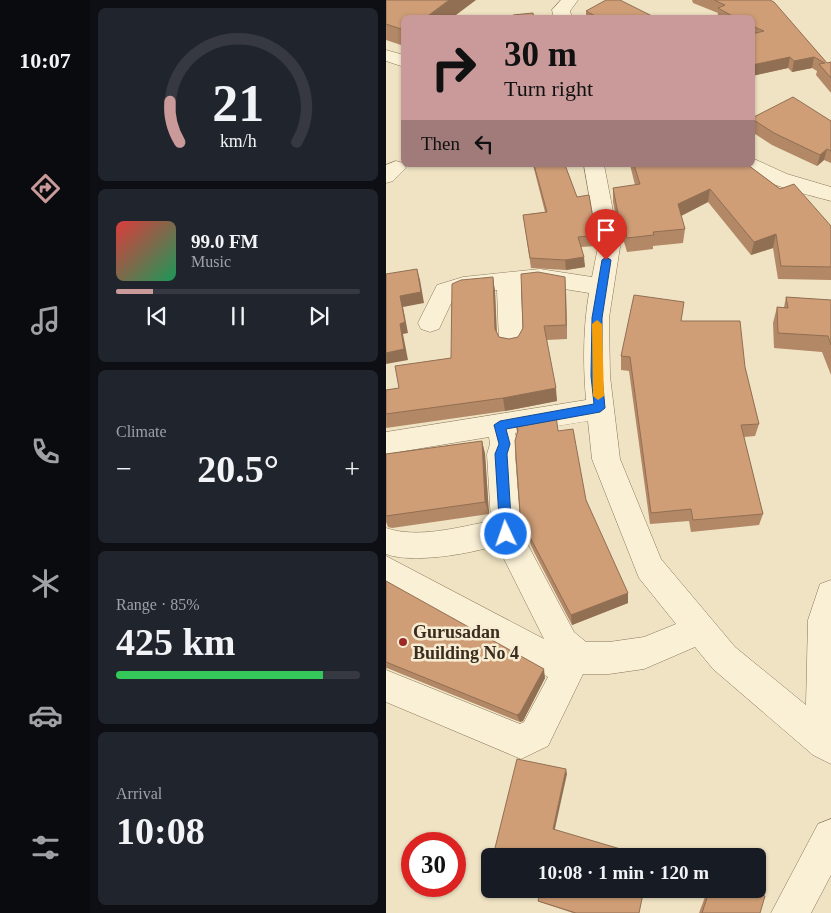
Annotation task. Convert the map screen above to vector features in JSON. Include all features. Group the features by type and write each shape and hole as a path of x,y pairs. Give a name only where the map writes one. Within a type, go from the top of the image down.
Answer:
{"street":[{"path":"562,15 561,10 570,0"},
{"path":"386,55 401,61"},
{"path":"755,166 799,185 831,194"},
{"path":"594,167 609,247 597,318 597,376 606,459 650,568 724,658 828,745"},
{"path":"430,323 445,291 462,285 540,278 602,287"},
{"path":"510,281 511,342"},
{"path":"386,444 600,408"},
{"path":"386,686 521,742 536,734 568,671 555,650 506,534 501,454 494,446 494,426"},
{"path":"386,541 391,544 404,545 444,542 491,534"},
{"path":"386,570 555,650 580,658 609,658 644,653 701,629"},
{"path":"828,745 822,691 824,620 831,594"},
{"path":"790,913 831,837"}],"building":[{"path":"386,0 449,0 429,15 401,15 401,29 386,24"},
{"path":"606,0 620,0 650,15 593,15 586,11"},
{"path":"714,0 770,0 774,2 827,63 831,62 831,78 819,64 825,63 814,57 794,61 790,57 755,64 755,33 764,31 755,27 755,15 731,15 718,8 725,5"},
{"path":"533,13 533,15 513,15"},
{"path":"793,97 831,121 831,151 827,149 820,155 774,133 755,121 755,116"},
{"path":"535,167 566,167 577,197 589,195 596,235 578,237 584,257 565,260 530,258 523,215 547,212"},
{"path":"635,167 751,167 780,189 794,184 831,226 831,267 781,266 776,234 754,242 710,189 678,204 685,229 653,232 654,235 627,238 625,229 621,229 613,188 640,184"},
{"path":"417,269 421,292 400,296 405,322 400,324 404,349 386,353 386,274"},
{"path":"538,272 565,277 566,325 544,326 556,388 503,398 386,414 386,390 399,388 395,366 451,358 452,284 461,280 493,277 495,329 499,337 509,339 518,337 523,328 521,274"},
{"path":"634,295 684,302 681,321 740,321 745,367 759,424 741,425 763,514 693,520 691,509 651,513 630,357 621,356"},
{"path":"786,297 831,300 831,345 828,336 778,333 777,307 788,308"},
{"path":"556,415 558,431 573,429 586,500 628,593 571,615 532,541 520,512 515,441 518,430 515,421"},
{"path":"482,441 485,502 386,516 386,454"},
{"path":"386,581 544,669 520,713 517,715 386,662"},
{"path":"517,759 566,769 553,829 617,848 495,848"},
{"path":"539,898 642,898 639,913 576,913 538,901"},
{"path":"707,898 764,898 760,913 702,913"}],"slow traffic":[{"path":"597,324 598,396"}],"place":[{"name":"Gurusadan Building No 4","path":"403,642"}],"route":[{"path":"506,534 501,454 504,444 500,425 600,408 597,376 597,318 606,260"}]}
